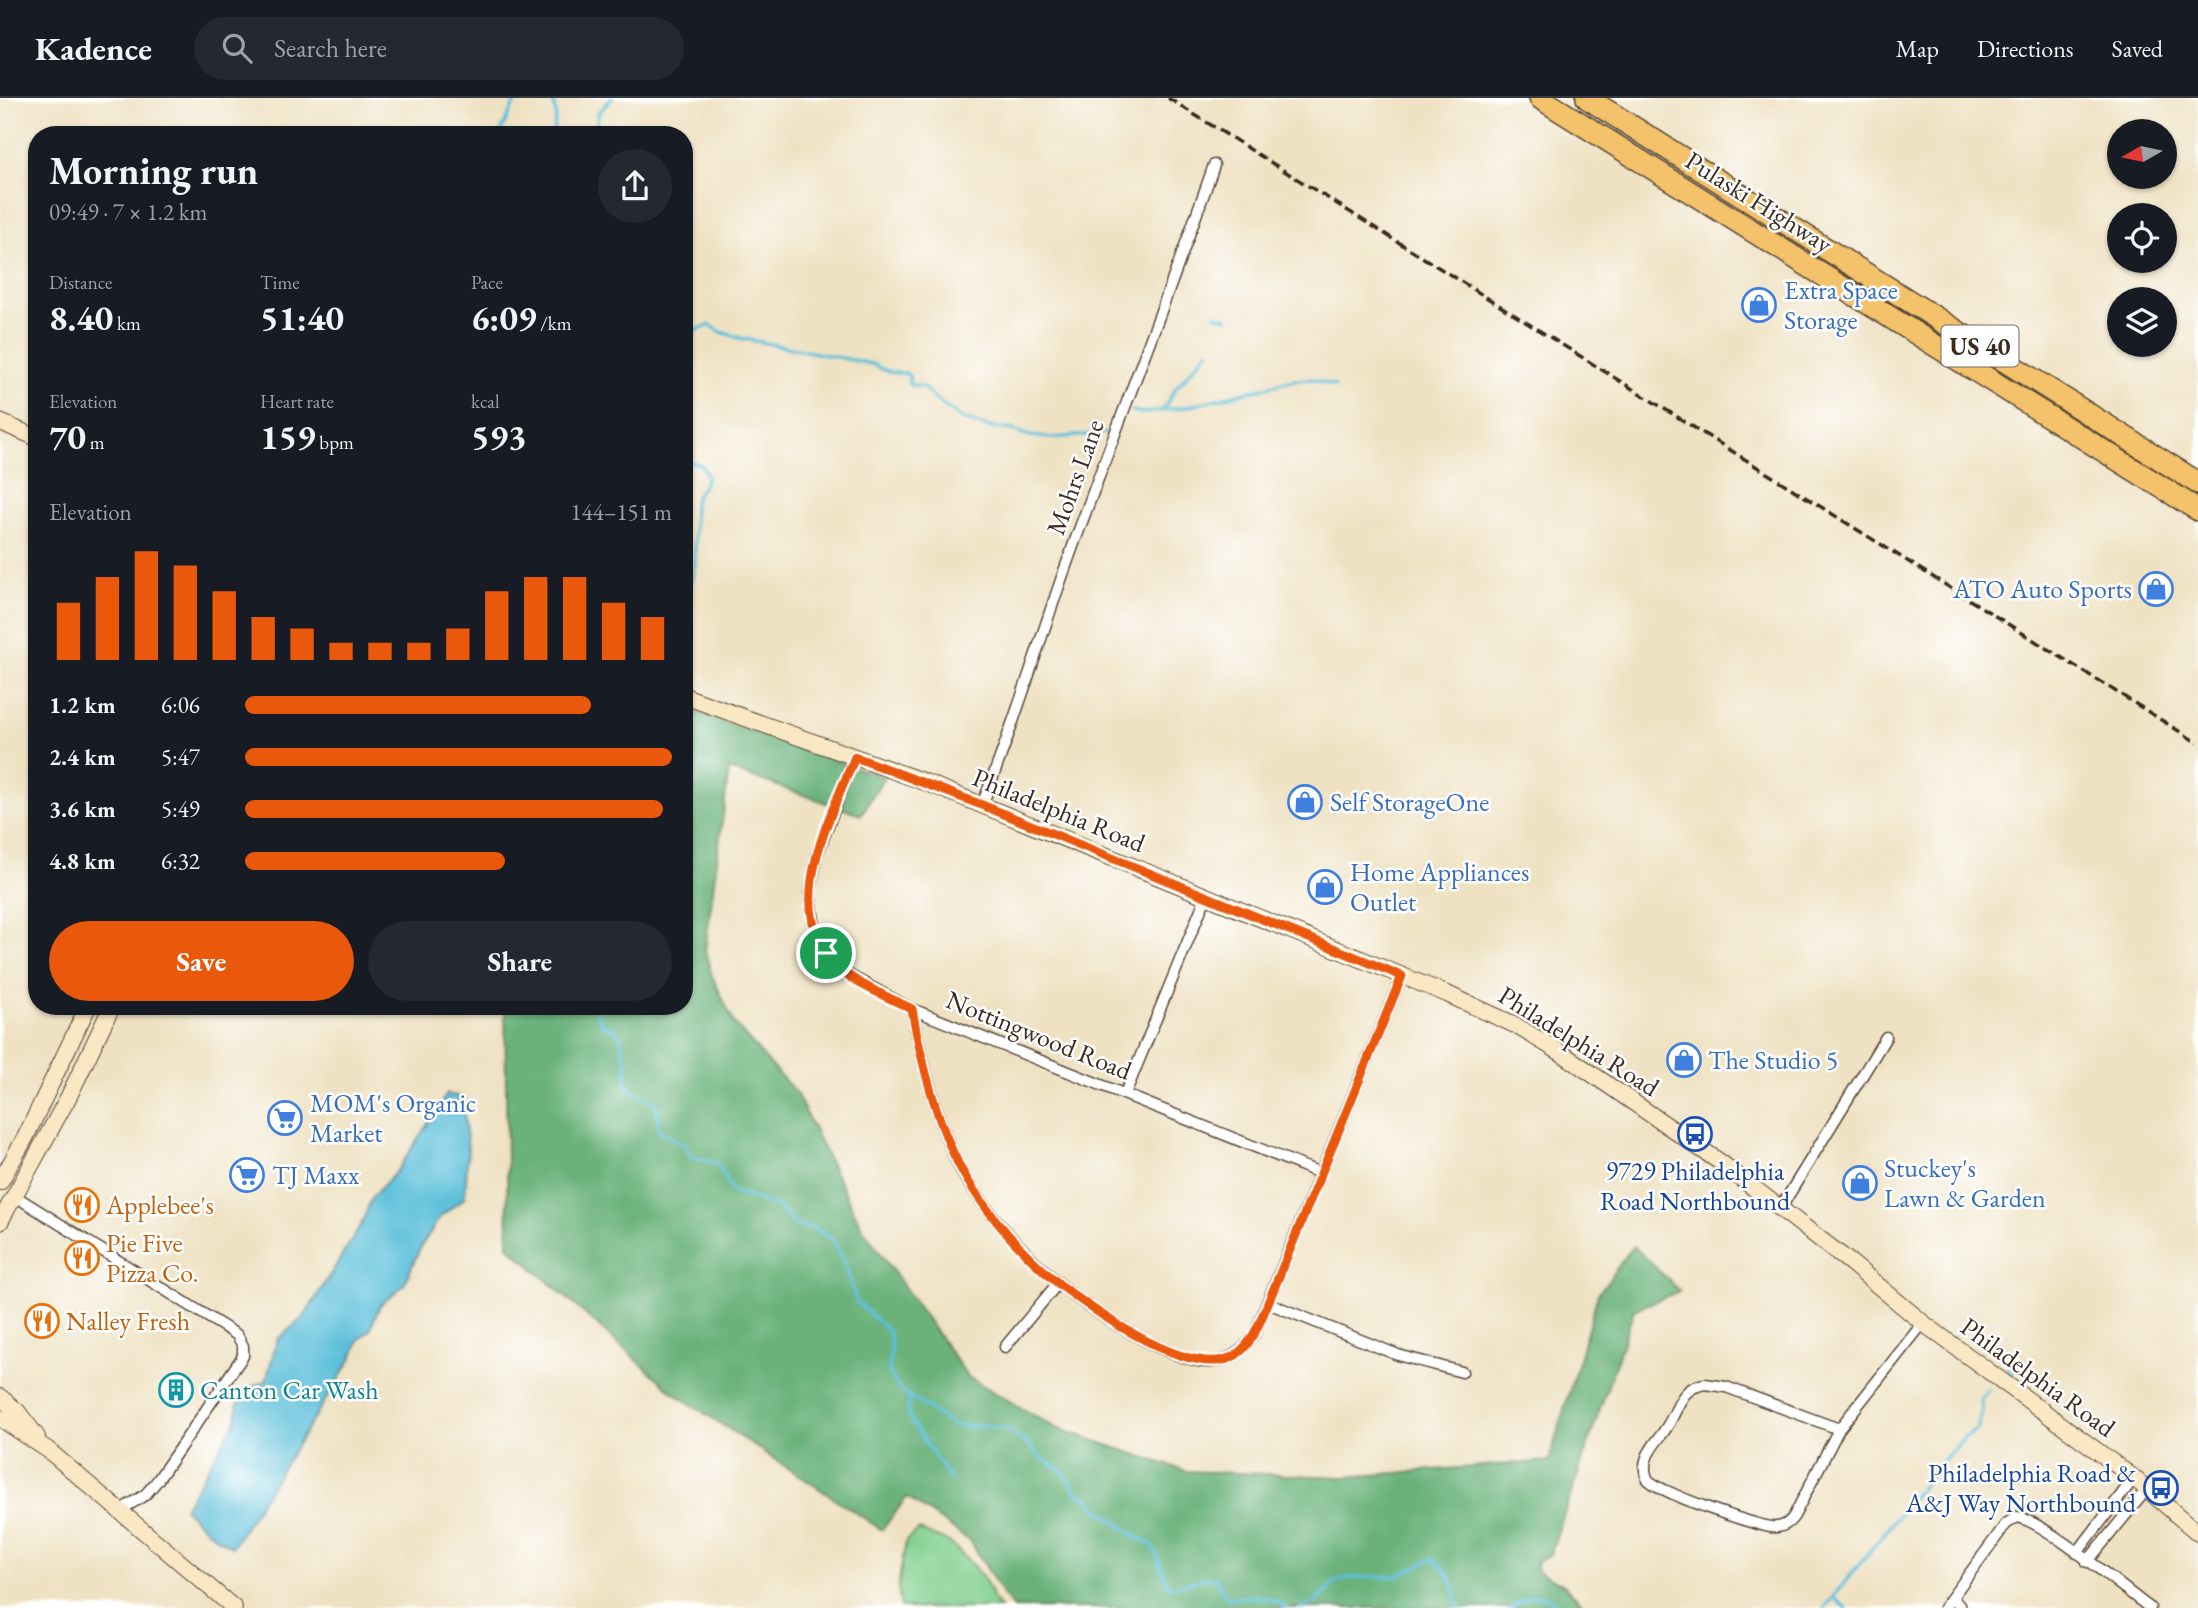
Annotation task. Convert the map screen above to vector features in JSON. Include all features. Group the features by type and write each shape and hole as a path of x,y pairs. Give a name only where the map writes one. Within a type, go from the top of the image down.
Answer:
{"highway":[{"name":"Pulaski Highway","path":"1540,98 2198,510"},
{"name":"Pulaski Highway","path":"1587,98 2198,483"}],"main road":[{"path":"0,422 28,434"},
{"name":"Philadelphia Road","path":"693,699 982,805 1475,1006 1515,1025 1563,1054 1712,1156 1851,1263 1923,1323 2140,1483 2198,1533"},
{"path":"0,1182 25,1138 84,1015"},
{"path":"0,1222 69,1096 108,1015"},
{"path":"0,1397 17,1411 48,1450"},
{"path":"0,1418 48,1450 234,1608"}],"street":[{"name":"Mohrs Lane","path":"982,805 1020,709 1072,551 1180,265 1214,165"},
{"name":"Nottingwood Road","path":"855,757 824,835 810,893 815,929 826,953 843,972 912,1009 1320,1173"},
{"path":"1125,1094 1206,897"},
{"path":"912,1009 919,1046 941,1117 967,1180 1005,1230 1058,1283 1136,1336 1183,1356 1209,1362 1233,1357 1248,1344 1268,1303 1402,976"},
{"path":"1780,1209 1886,1037"},
{"path":"15,1196 237,1335 243,1346 243,1356 157,1481 145,1495 119,1511"},
{"path":"1005,1347 1058,1283"},
{"path":"1268,1303 1398,1355 1462,1372"},
{"path":"1839,1429 1727,1387 1699,1385 1690,1388 1680,1399 1668,1426 1650,1449 1645,1471 1651,1483 1674,1495 1751,1522 1781,1527 1794,1516 1839,1429 1923,1323"},
{"path":"2077,1553 2140,1483"},
{"path":"2087,1562 2140,1483"},
{"path":"1944,1608 2006,1524 2017,1517 2025,1518 2077,1553 2150,1608"},
{"path":"1951,1597 1961,1608"}],"green space":[{"path":"693,711 884,777 861,815 729,769 705,950 712,976 735,1025 796,1093 861,1226 968,1377 1056,1428 1186,1471 1345,1477 1549,1461 1598,1294 1633,1246 1680,1291 1634,1310 1550,1555 1535,1563 1539,1572 1564,1585 1587,1608 1014,1608 970,1541 907,1497 882,1530 674,1393 508,1246 505,1015 693,1015"},
{"path":"919,1530 949,1542 969,1561 986,1582 1000,1608 901,1608 898,1587 906,1540"}],"water":[{"path":"447,1094 462,1097 468,1149 465,1197 440,1217 419,1250 404,1285 380,1305 370,1330 359,1340 352,1358 232,1547 206,1530 184,1508 236,1421 238,1403 251,1387 266,1381 277,1340 304,1317 361,1225 372,1197 397,1171"}],"waterway":[{"path":"503,126 517,98"},
{"path":"553,98 554,126"},
{"path":"597,126 598,113 612,98"},
{"path":"1216,315 1227,318"},
{"path":"693,331 710,325 740,338 906,373 909,376 909,384 923,387 961,418 987,427 1054,438 1106,433"},
{"path":"1162,411 1176,388 1209,350"},
{"path":"1132,411 1144,413 1186,407 1295,380 1312,379 1335,386"},
{"path":"693,462 701,465 706,477 694,504 693,573"},
{"path":"598,1015 601,1024 614,1029 619,1035 627,1064 626,1084 631,1091 655,1103 659,1131 684,1144 692,1157 711,1161 720,1167 733,1192 779,1207 796,1225 816,1229 833,1240 844,1261 856,1301 888,1331 891,1342 889,1371 899,1389 954,1426 987,1426 1010,1430 1040,1458 1061,1470 1078,1494 1089,1498 1096,1507 1135,1536 1153,1545 1168,1585 1172,1587 1210,1577 1216,1579 1227,1598 1266,1598 1286,1608"},
{"path":"2007,1369 2013,1373"},
{"path":"1824,1608 1936,1469 1964,1438 1977,1430 1982,1410 1981,1398 1988,1390"},
{"path":"909,1398 908,1412 911,1421 950,1479"},
{"path":"1301,1608 1317,1601 1336,1581 1398,1576 1431,1559 1448,1573 1459,1608"},
{"path":"1511,1608 1529,1597 1536,1596 1547,1598 1557,1608"},
{"path":"1834,1598 1846,1608"}],"railway":[{"path":"1168,98 2198,743"}],"place":[{"name":"Extra Space Storage","path":"1759,305"},
{"name":"ATO Auto Sports","path":"2156,589"},
{"name":"Self StorageOne","path":"1305,802"},
{"name":"Home Appliances Outlet","path":"1325,887"},
{"name":"The Studio 5","path":"1684,1060"},
{"name":"MOM's Organic Market","path":"285,1118"},
{"name":"9729 Philadelphia Road Northbound","path":"1695,1134"},
{"name":"TJ Maxx","path":"247,1175"},
{"name":"Stuckey's Lawn & Garden","path":"1860,1183"},
{"name":"Applebee's","path":"82,1205"},
{"name":"Pie Five Pizza Co.","path":"82,1258"},
{"name":"Nalley Fresh","path":"42,1321"},
{"name":"Canton Car Wash","path":"176,1390"},
{"name":"Philadelphia Road & A&J Way Northbound","path":"2161,1488"}],"route":[{"path":"855,757 925,782 1402,976 1254,1335 1233,1357 1209,1362 1163,1349 1136,1336 1058,1283 1025,1251 990,1213 967,1180 956,1157 919,1046 912,1009 843,972 826,953 815,929 811,909 812,878 824,835 855,757"}]}
